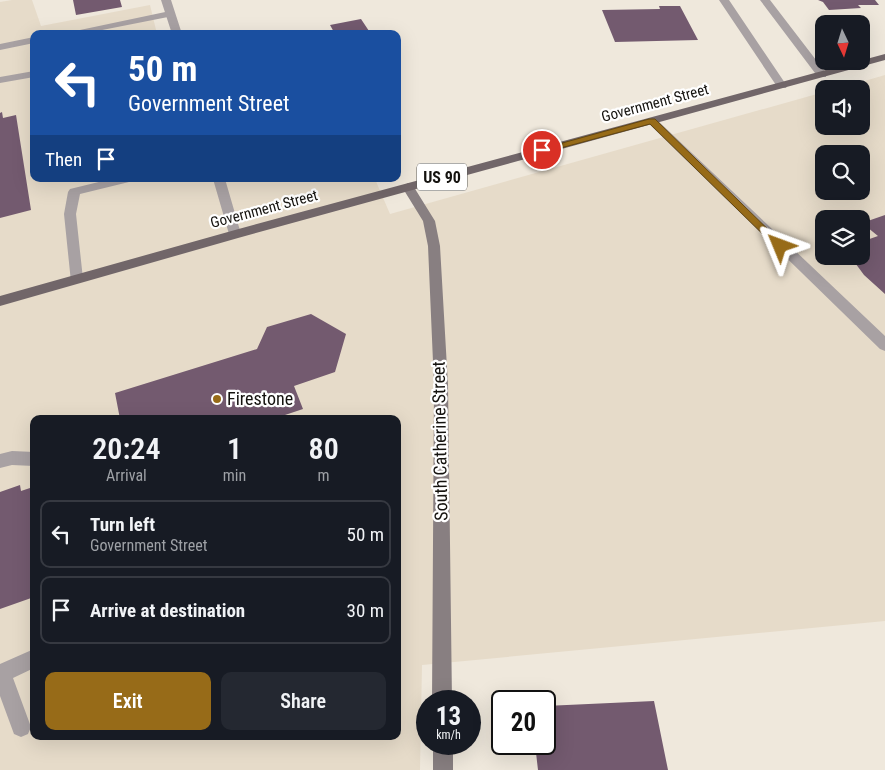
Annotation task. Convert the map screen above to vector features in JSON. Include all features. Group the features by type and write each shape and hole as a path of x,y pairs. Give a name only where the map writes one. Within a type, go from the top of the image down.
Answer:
{"main road":[{"name":"Government Street","path":"0,300 885,57"}],"street":[{"path":"166,0 176,30"},
{"path":"724,0 782,86"},
{"path":"765,0 822,75"},
{"path":"87,30 170,14"},
{"path":"0,47 30,41"},
{"path":"0,80 30,75"},
{"path":"652,121 885,346"},
{"path":"76,279 70,214 74,192 113,182"},
{"path":"220,182 235,234"},
{"name":"South Catherine Street","path":"408,187 429,221 434,246 440,385 442,690"},
{"path":"0,461 30,459"},
{"path":"21,727 1,674 30,660"},
{"path":"442,755 443,770"}],"shaded area":[{"path":"32,0 41,26 150,5 156,30 30,30 30,182 376,182 390,214 815,95 815,135 870,135 870,80 868,80 885,75 885,621 422,665 422,690 416,690 416,755 420,755 420,770 0,770 0,2"}],"building":[{"path":"73,0 120,0 122,7 76,15"},
{"path":"818,0 875,0 879,5 858,5 861,8 829,10 823,2"},
{"path":"659,6 680,6 698,40 615,42 602,10 660,9"},
{"path":"361,19 368,30 333,30 330,25"},
{"path":"2,112 3,118 16,115 31,210 0,218 0,113"},
{"path":"885,215 885,294 864,275 857,265 870,265 870,239 878,236 870,230 870,220"},
{"path":"311,314 346,334 335,372 294,386 303,409 285,415 119,415 115,393 257,349 267,327"},
{"path":"20,485 21,491 30,488 30,598 0,609 0,492"},
{"path":"654,701 668,770 538,770 536,755 556,755 556,705"}],"place":[{"name":"Firestone","path":"217,399"}],"route":[{"path":"542,150 652,121 780,246"}]}
